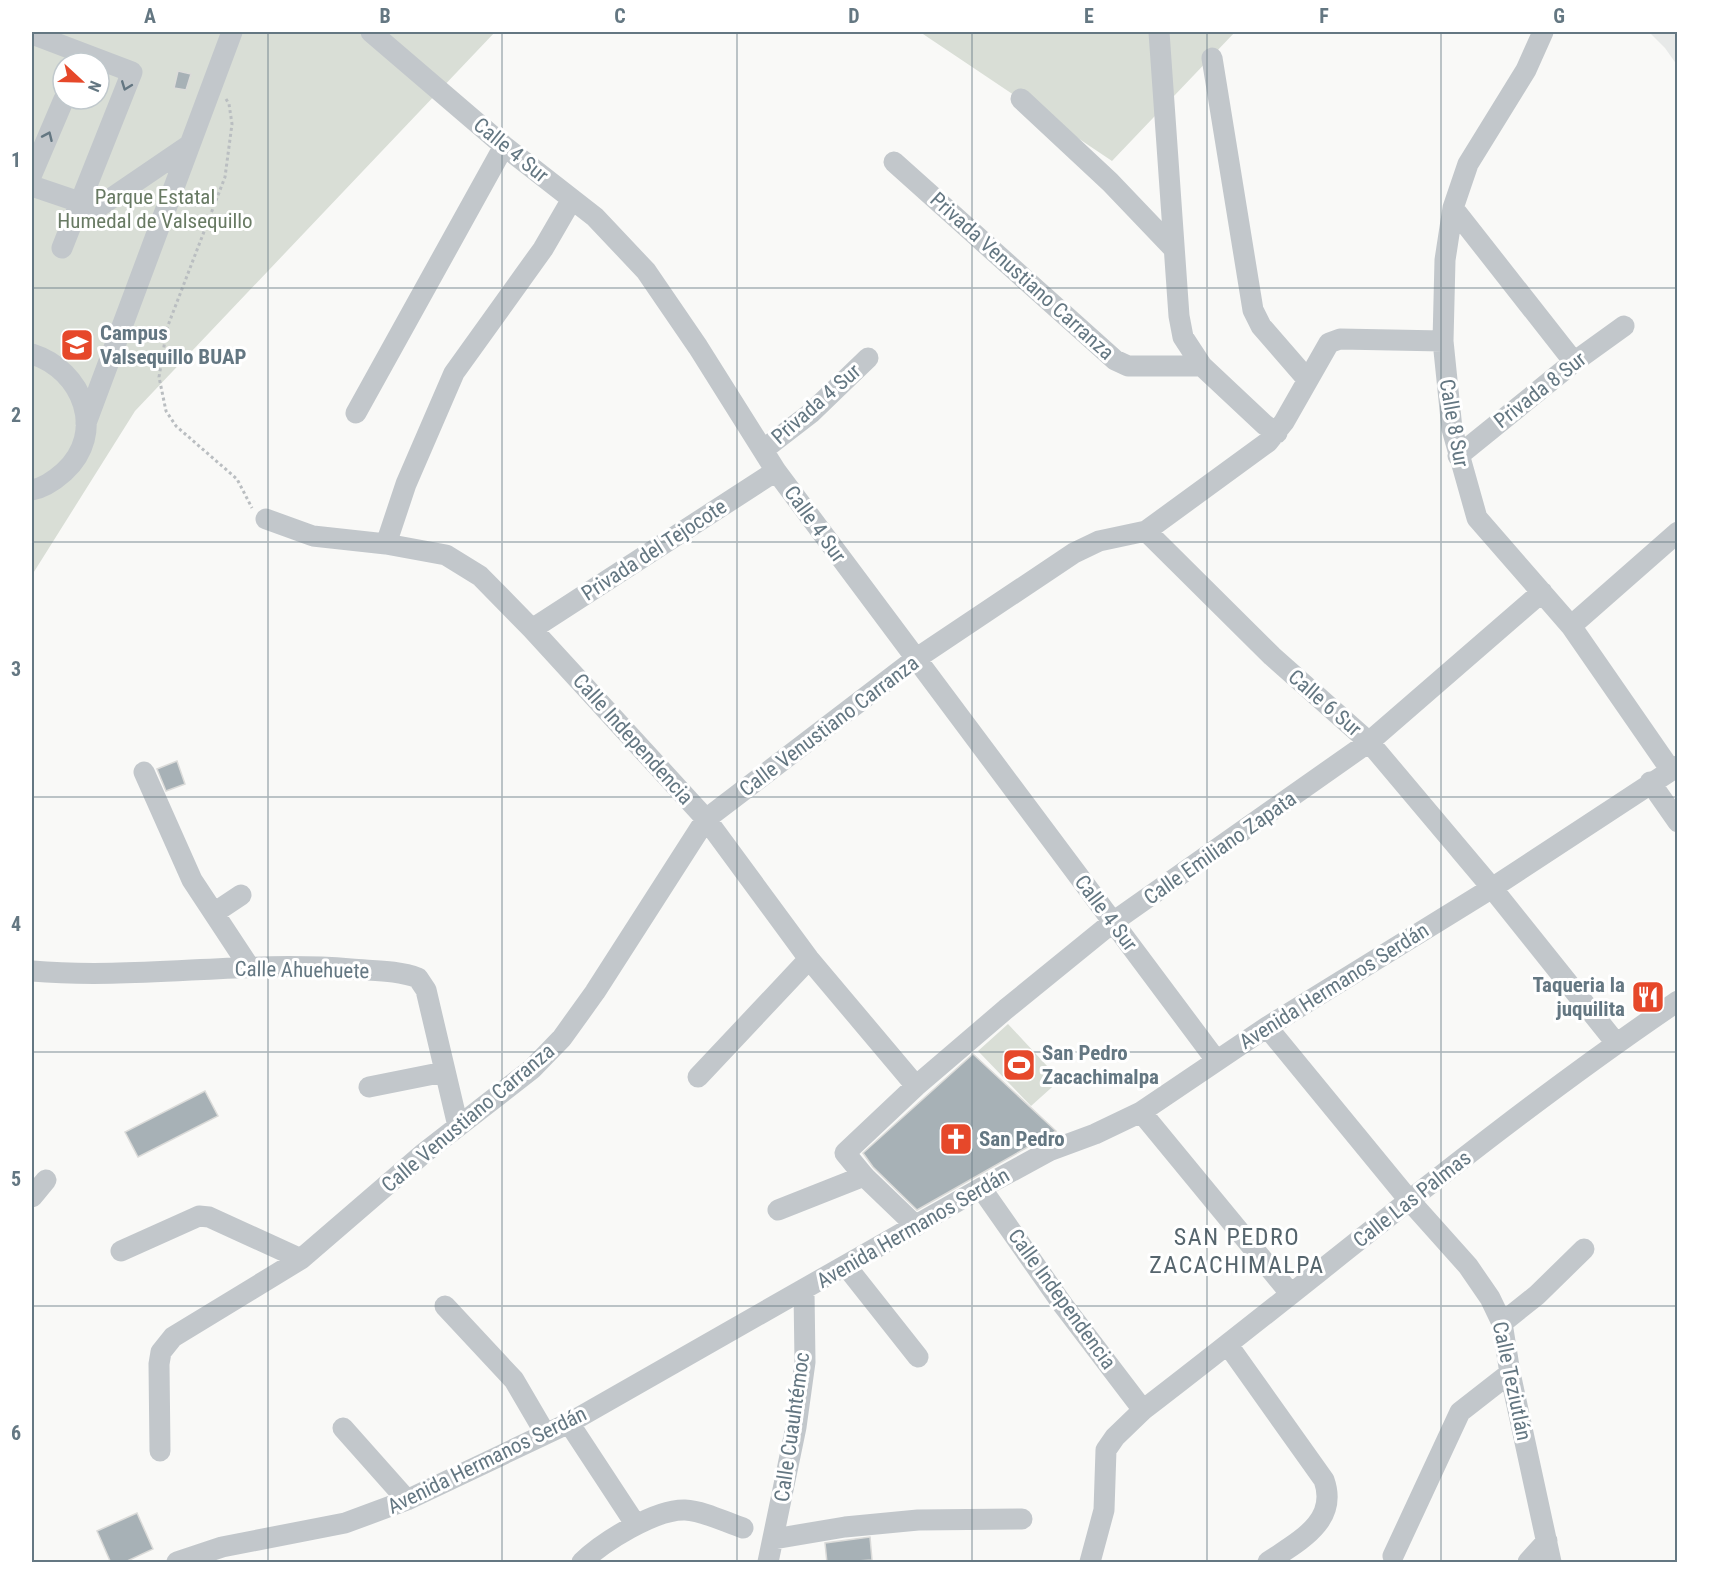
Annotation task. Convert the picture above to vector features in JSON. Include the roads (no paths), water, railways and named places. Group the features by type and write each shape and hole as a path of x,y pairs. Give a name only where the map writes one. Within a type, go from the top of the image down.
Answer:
{"street":[{"path":"32,490 56,480 78,455 86,423 232,32"},
{"name":"Calle 4 Sur","path":"371,32 504,146 572,199 612,234 646,271 698,347 776,471 1216,1060"},
{"path":"1159,32 1174,249 1183,338 1202,366 1264,425 1277,433"},
{"name":"Calle 8 Sur","path":"1543,32 1526,70 1468,164 1454,208 1445,260 1443,341 1452,429 1477,518 1571,626 1674,767"},
{"path":"32,36 66,51"},
{"path":"1212,58 1253,310 1261,326 1307,380"},
{"path":"62,248 82,203 132,72 111,66"},
{"path":"1021,99 1110,182 1174,249"},
{"path":"32,174 59,111"},
{"path":"32,186 99,207 188,146"},
{"path":"356,412 504,146"},
{"name":"Privada Venustiano Carranza","path":"894,162 1115,360 1128,366 1202,366"},
{"path":"386,544 410,474 454,373 543,249 572,199"},
{"path":"1454,208 1574,362"},
{"name":"Privada 8 Sur","path":"1458,456 1574,362 1624,326"},
{"name":"Calle Venustiano Carranza","path":"160,1451 159,1364 166,1344 180,1332 302,1259 458,1126 532,1069 562,1038 601,983 706,819 915,660 1074,553 1099,541 1146,531 1277,433 1324,349 1340,339 1443,341"},
{"path":"32,354 58,366 70,378 84,407 86,423"},
{"name":"Privada 4 Sur","path":"763,450 811,413 868,358"},
{"name":"Privada del Tejocote","path":"532,629 776,471"},
{"name":"Calle Independencia","path":"266,519 313,536 386,544 446,555 480,576 532,629 706,819 809,959 916,1086"},
{"name":"Calle 6 Sur","path":"1146,531 1272,656 1369,742 1492,888 1616,1043"},
{"path":"1571,626 1677,532"},
{"name":"Calle Emiliano Zapata","path":"864,1176 845,1153 916,1086 1113,922 1369,742 1542,592"},
{"name":"Avenida Hermanos Serdán","path":"177,1563 222,1547 345,1523 407,1500 569,1423 1049,1151 1095,1134 1141,1112 1216,1060 1492,888 1674,767"},
{"path":"144,772 192,880 250,968"},
{"path":"1650,782 1677,822"},
{"path":"214,913 241,895"},
{"path":"698,1077 809,959"},
{"name":"Calle Ahuehuete","path":"32,971 77,975 319,966 395,972 418,978 426,990 458,1126"},
{"name":"Calle Las Palmas","path":"1090,1563 1104,1510 1106,1450 1115,1437 1143,1410 1409,1200 1616,1043 1677,1001"},
{"name":"Calle Teziutlán","path":"1267,1027 1409,1200 1468,1266 1490,1298 1502,1323 1510,1373 1551,1563"},
{"path":"369,1087 444,1072"},
{"path":"1141,1112 1290,1293"},
{"path":"778,1210 864,1176 916,1226"},
{"path":"32,1197 46,1180"},
{"name":"Calle Independencia","path":"981,1188 1063,1305 1143,1410"},
{"path":"121,1251 199,1216 209,1217 302,1259"},
{"path":"1502,1323 1537,1294 1584,1249"},
{"path":"846,1266 918,1357"},
{"name":"Calle Cuauhtémoc","path":"768,1563 796,1427 805,1362 804,1291"},
{"path":"445,1306 513,1380 545,1433"},
{"path":"1228,1345 1323,1480 1327,1489 1325,1509 1318,1527 1268,1563"},
{"path":"1393,1556 1460,1412 1510,1373"},
{"path":"569,1423 636,1525"},
{"path":"343,1428 407,1500"},
{"path":"582,1563 599,1548 636,1525 672,1511 686,1510 743,1528"},
{"path":"774,1539 845,1527 918,1520 1022,1519"},
{"path":"1528,1563 1547,1541"}],"place":[{"name":"Campus Valsequillo BUAP","path":"77,345"},
{"name":"Taqueria la juquilita","path":"1648,997"},
{"name":"San Pedro Zacachimalpa","path":"1019,1065"},
{"name":"San Pedro","path":"956,1139"}],"district":[{"name":"SAN PEDRO ZACACHIMALPA","path":"1237,1251"}],"park label":[{"name":"Parque Estatal Humedal de Valsequillo","path":"155,209"}]}
